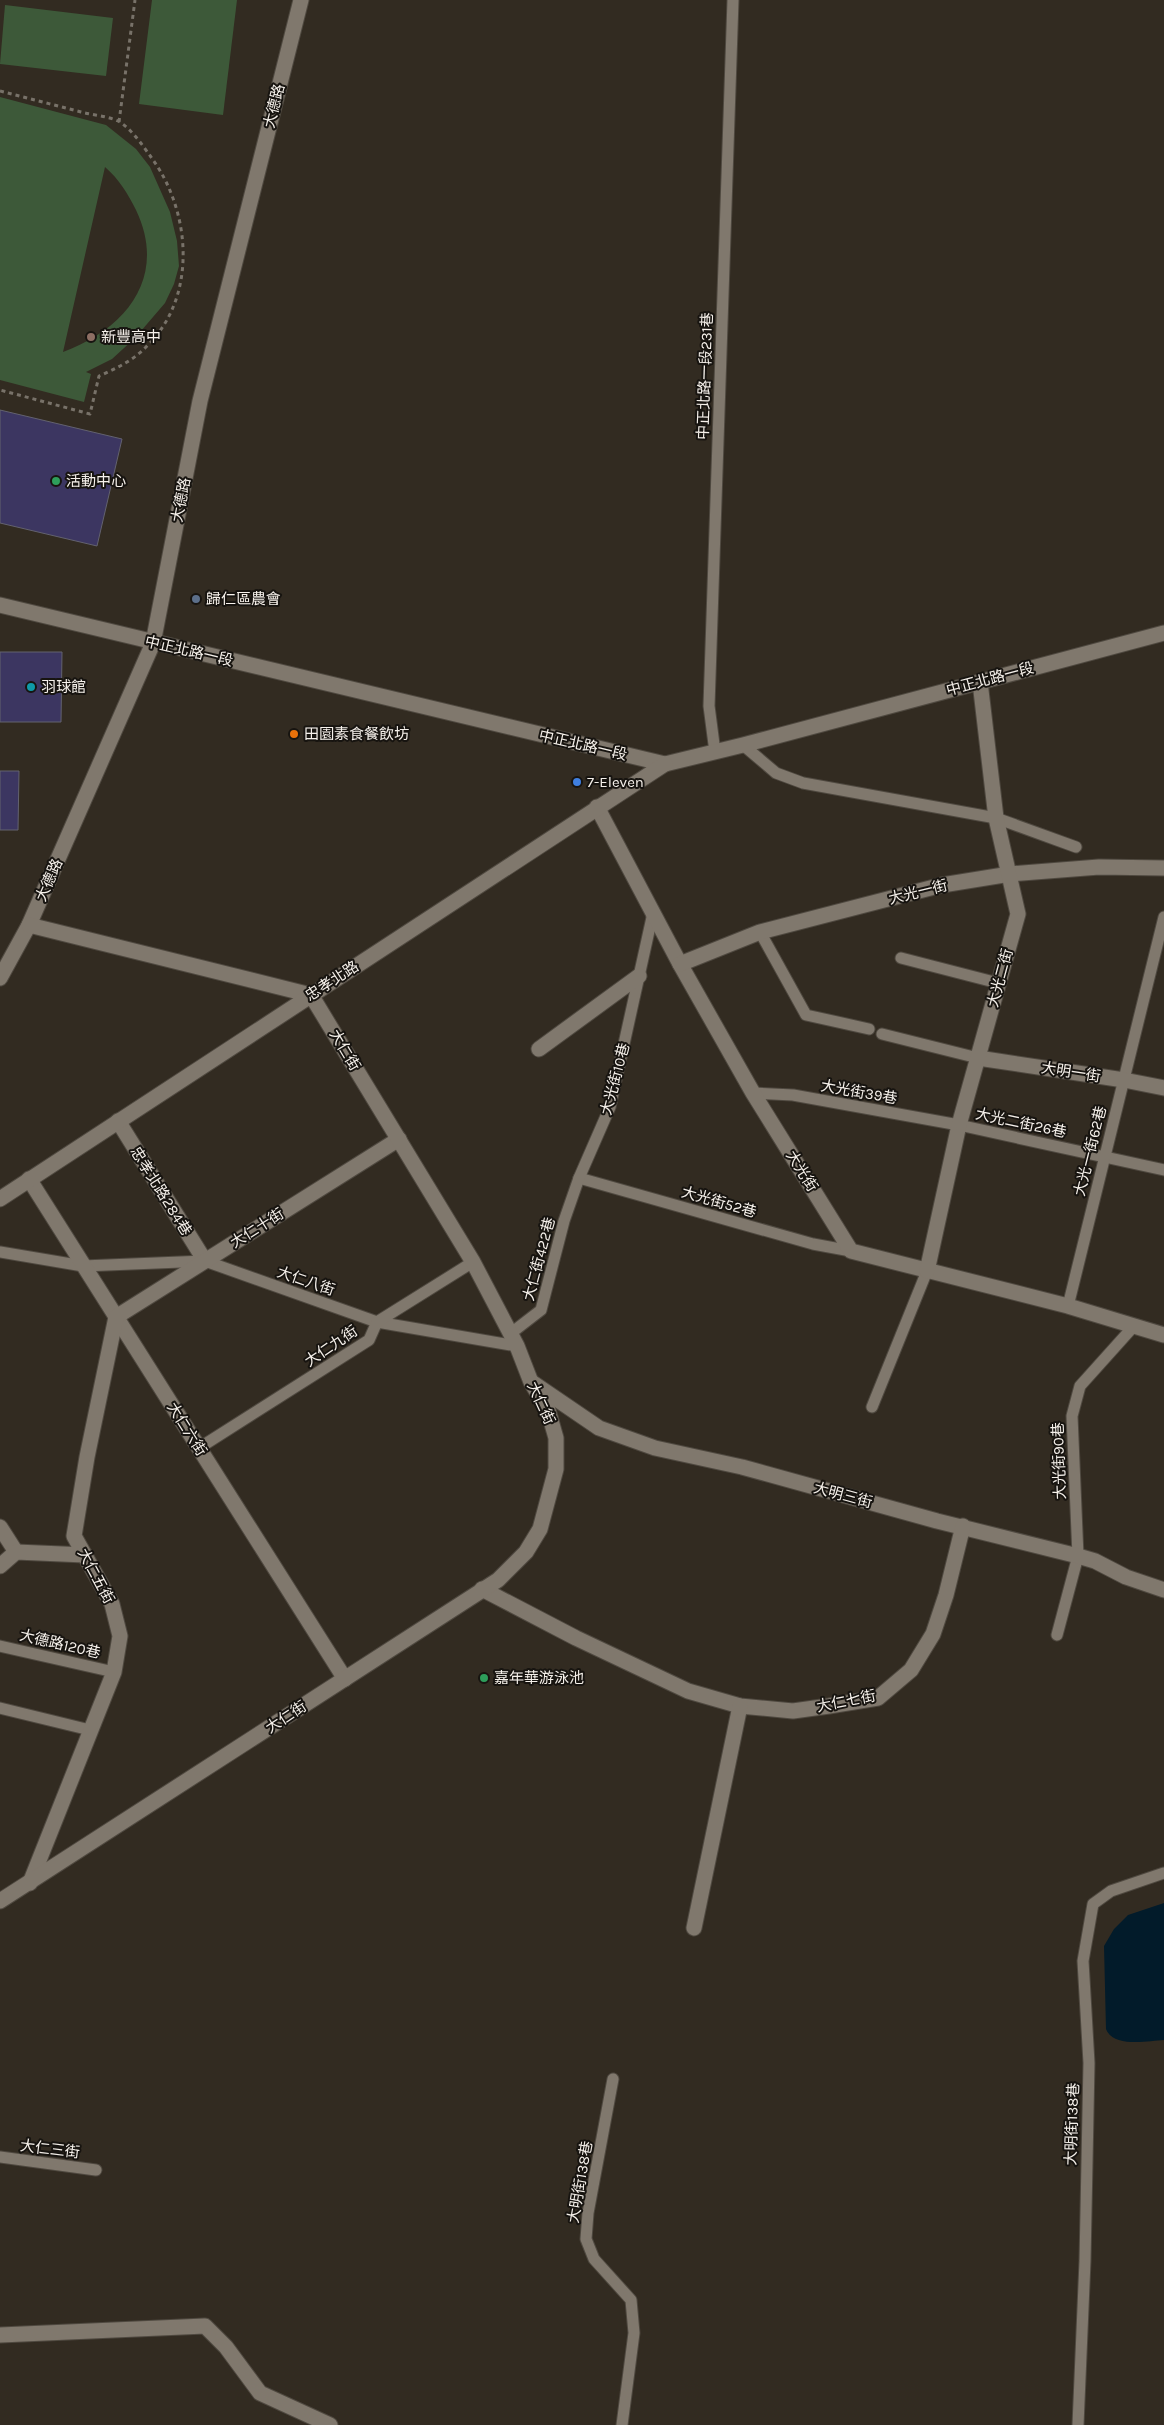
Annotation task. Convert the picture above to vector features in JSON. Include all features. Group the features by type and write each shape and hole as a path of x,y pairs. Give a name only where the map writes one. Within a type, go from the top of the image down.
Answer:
{"street":[{"name":"大德路","path":"0,978 29,925 153,643 200,400 301,0"},
{"name":"中正北路一段","path":"0,605 665,764 1164,633"},
{"name":"大光二街","path":"927,1271 959,1125 1018,914 996,818 980,682"},
{"name":"忠孝北路","path":"0,1199 665,764"},
{"name":"大光街","path":"597,808 680,964 754,1093 851,1251"},
{"name":"大光一街","path":"680,964 760,932 942,885 1010,874 1099,867 1164,868"},
{"path":"29,925 312,995"},
{"path":"540,1049 639,976"},
{"name":"大仁街","path":"0,1901 498,1580 526,1552 540,1529 556,1469 556,1438 548,1410 531,1382 514,1340 473,1262 312,995"},
{"name":"大明一街","path":"978,1058 1124,1080 1164,1088"},
{"name":"忠孝北路284巷","path":"118,1121 205,1261"},
{"name":"大仁十街","path":"116,1317 398,1139"},
{"name":"大仁六街","path":"29,1180 345,1679"},
{"path":"851,1251 1068,1306 1164,1335"},
{"name":"大仁五街","path":"30,1883 114,1672 120,1636 112,1604 74,1536 86,1457 116,1317"},
{"name":"大明三街","path":"531,1382 555,1396 599,1428 655,1448 742,1467 1078,1556 1095,1561 1126,1577 1164,1590"},
{"name":"大仁七街","path":"482,1589 551,1626 688,1691 740,1706 793,1711 878,1698 911,1670 933,1634 946,1595 963,1526"},
{"path":"0,1527 16,1552"},
{"path":"0,1566 16,1552 85,1555"},
{"path":"694,1928 740,1706"},
{"path":"0,2335 205,2326 226,2347 260,2393 330,2425"}],"lane":[{"name":"中正北路一段231巷","path":"715,752 709,706 733,0"},
{"path":"743,745 776,773 803,783 996,818 1076,847"},
{"name":"大光街10巷","path":"579,1178 610,1107 653,913"},
{"name":"大光一街62巷","path":"1068,1306 1164,917"},
{"path":"760,932 806,1015 869,1029"},
{"path":"901,958 998,984"},
{"path":"882,1034 978,1058"},
{"name":"大光街39巷","path":"754,1093 793,1096 959,1125"},
{"name":"大光二街26巷","path":"959,1125 1164,1170"},
{"name":"大光街52巷","path":"579,1178 813,1244 851,1251"},
{"name":"大仁街422巷","path":"514,1340 541,1310 564,1221 579,1178"},
{"name":"大仁八街","path":"0,1252 83,1266 205,1261 377,1322 514,1340"},
{"name":"大仁九街","path":"199,1448 369,1340 377,1322 473,1262"},
{"path":"872,1407 927,1271"},
{"name":"大光街90巷","path":"1057,1635 1078,1556 1072,1416 1080,1386 1134,1327"},
{"name":"大德路120巷","path":"0,1646 114,1672"},
{"path":"0,1708 90,1730"},
{"name":"大明街138巷","path":"1078,2425 1085,2261 1089,2063 1083,1961 1093,1904 1111,1891 1164,1873"},
{"name":"大明街138巷","path":"613,2079 588,2213 586,2239 594,2259 631,2300 634,2333 622,2425"},
{"name":"大仁三街","path":"0,2158 96,2170"}],"path":[{"path":"119,122 135,0"},
{"path":"0,90 119,122 139,141 161,171 174,203 184,238 184,266 178,292 165,323 142,351 124,365 99,376 90,414 0,390"}],"green space":[{"path":"152,0 237,0 223,115 139,104"},
{"path":"5,5 113,18 106,76 0,64"},
{"path":"0,97 106,125 136,149 150,167 170,212 177,241 179,266 174,284 165,303 135,338 112,359 86,372 91,374 84,402 0,380","holes":["105,167 130,198 145,234 147,257 144,278 135,298 122,315 105,330 86,342 63,352"]}],"water":[{"path":"1164,1903 1164,2040 1132,2042 1116,2039 1106,2029 1104,1946 1114,1929 1128,1915"}],"building":[{"name":"活動中心","path":"0,410 122,439 97,546 0,523"},
{"name":"羽球館","path":"0,652 62,652 61,722 0,722"},
{"path":"0,771 19,771 18,830 0,830"}],"place":[{"name":"新豐高中","path":"91,337"},
{"name":"活動中心","path":"56,481"},
{"name":"歸仁區農會","path":"196,599"},
{"name":"羽球館","path":"31,687"},
{"name":"田園素食餐飲坊","path":"294,734"},
{"name":"7-Eleven","path":"577,782"},
{"name":"嘉年華游泳池","path":"484,1678"}]}
